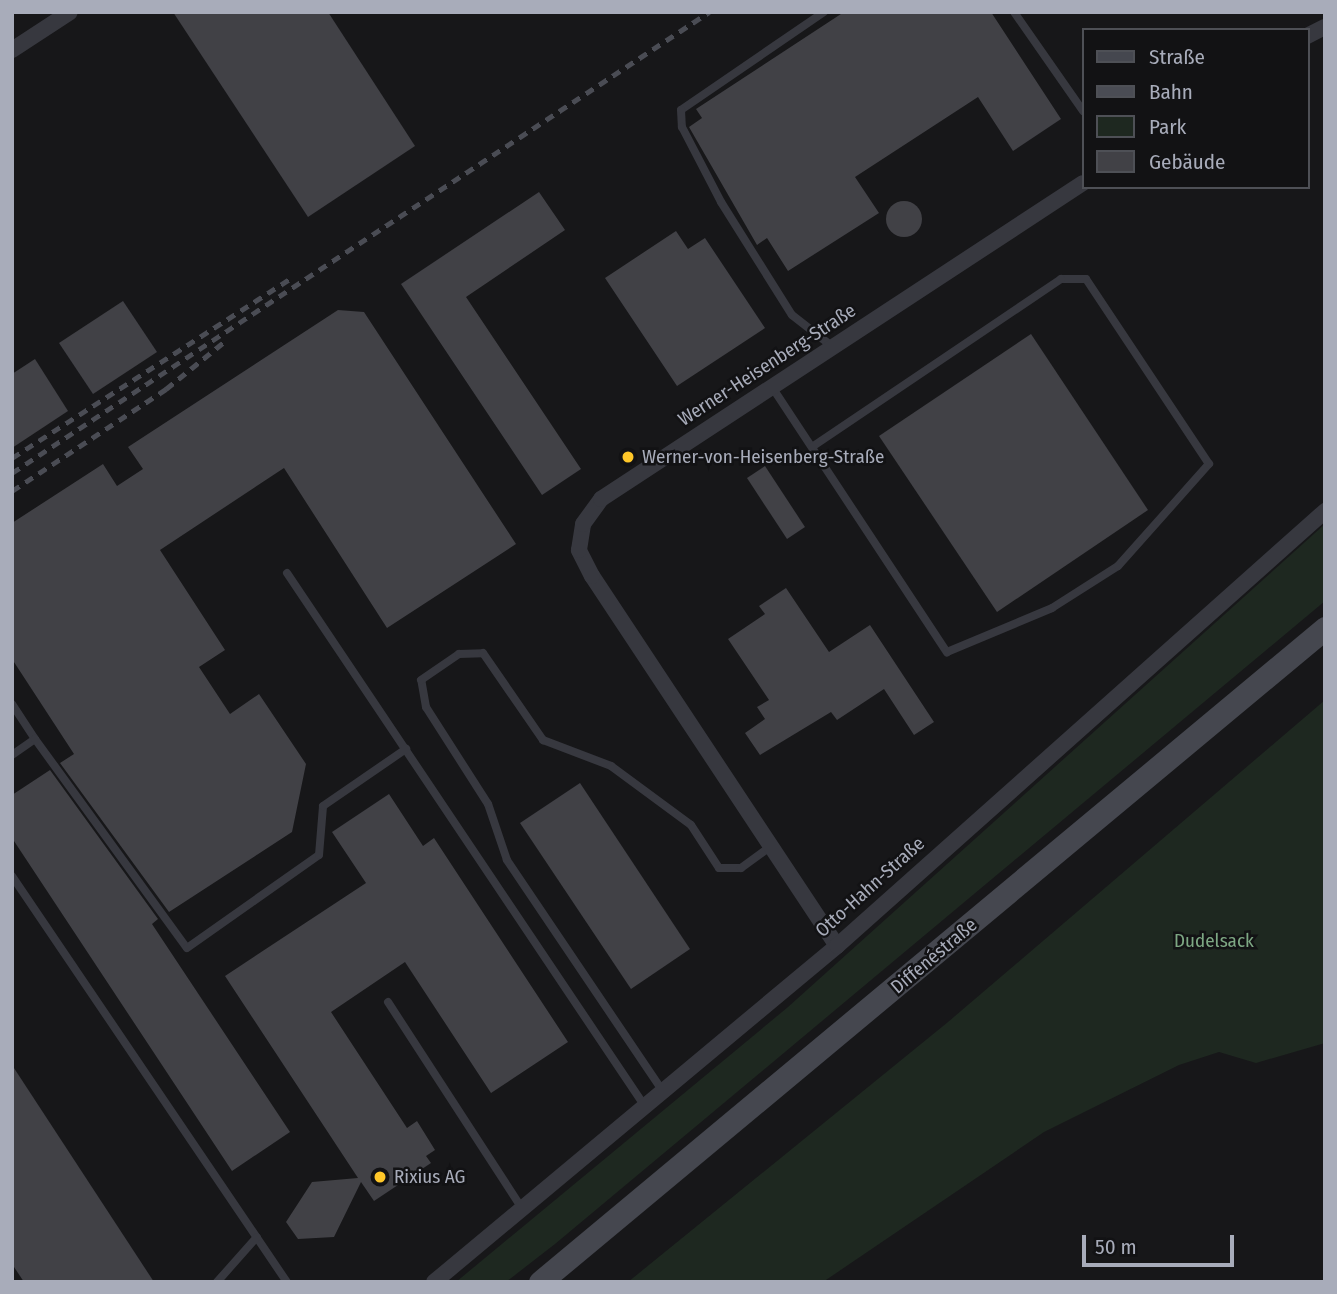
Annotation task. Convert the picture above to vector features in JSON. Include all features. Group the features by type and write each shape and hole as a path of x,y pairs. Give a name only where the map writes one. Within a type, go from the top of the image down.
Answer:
{"main road":[{"name":"Diffenéstraße","path":"540,1282 1325,628"}],"street":[{"path":"12,50 71,12"},
{"path":"1309,35 1325,27"},
{"name":"Werner-Heisenberg-Straße","path":"837,946 579,550 583,524 601,499 1082,184"},
{"name":"Otto-Hahn-Straße","path":"434,1282 648,1109 837,946 1325,511"}],"lane":[{"path":"824,12 681,110 682,127 721,202 792,314 833,347"},
{"path":"1014,12 1082,110"},
{"path":"772,387 947,652 1052,608 1118,566 1209,464 1086,279 1061,279 812,447"},
{"path":"287,573 648,1109"},
{"path":"665,1094 507,860 488,804 426,707 421,680 459,654 483,653 543,740 611,766 691,825 719,868 741,868 771,846"},
{"path":"12,704 187,947 319,855 323,806 406,750"},
{"path":"12,755 35,739"},
{"path":"12,876 287,1282"},
{"path":"388,1002 524,1211"},
{"path":"217,1282 257,1237"}],"green space":[{"path":"1325,524 1325,601 555,1244 506,1282 456,1282 788,1007"},
{"name":"Dudelsack","path":"1325,700 1325,1043 1256,1063 1219,1052 1179,1065 1044,1132 823,1282 628,1282 948,1022"}],"building":[{"path":"173,12 328,12 415,146 308,217"},
{"path":"844,12 991,12 1061,119 1013,151 978,97 855,177 879,213 788,271 767,238 757,245 689,127 702,118 696,109"},
{"path":"539,192 565,230 466,297 581,469 542,495 401,284"},
{"path":"904,201 917,206 922,219 917,232 904,237 891,232 886,219 891,206"},
{"path":"676,231 688,249 705,238 765,328 677,386 605,278"},
{"path":"123,301 157,352 93,394 59,343"},
{"path":"338,310 364,312 516,544 387,628 284,468 160,550 225,650 199,667 230,714 259,694 306,764 292,832 169,912 60,763 74,754 12,659 12,523 103,464 117,486 143,469 128,447"},
{"path":"1031,334 1148,510 997,612 879,436"},
{"path":"35,359 68,411 12,448 12,374"},
{"path":"765,466 805,527 787,539 747,478"},
{"path":"786,588 829,652 870,625 934,722 914,735 884,689 837,720 831,712 760,755 745,733 765,719 757,707 769,700 728,639 765,614 759,606"},
{"path":"50,770 158,919 152,924 290,1132 232,1171 12,838 12,795"},
{"path":"580,783 690,949 631,989 520,823"},
{"path":"389,794 423,846 434,838 568,1042 491,1093 405,962 331,1012 407,1128 417,1121 435,1150 426,1156 431,1163 374,1201 361,1182 334,1237 298,1239 286,1222 312,1182 358,1178 225,976 366,883 332,832"},
{"path":"12,1065 154,1282 24,1282 12,1264"}],"railway":[{"path":"12,473 709,12"},
{"path":"12,458 291,278"},
{"path":"12,491 166,389 224,342"}],"place":[{"name":"Werner-von-Heisenberg-Straße","path":"628,457"},
{"name":"Rixius AG","path":"380,1177"}]}
